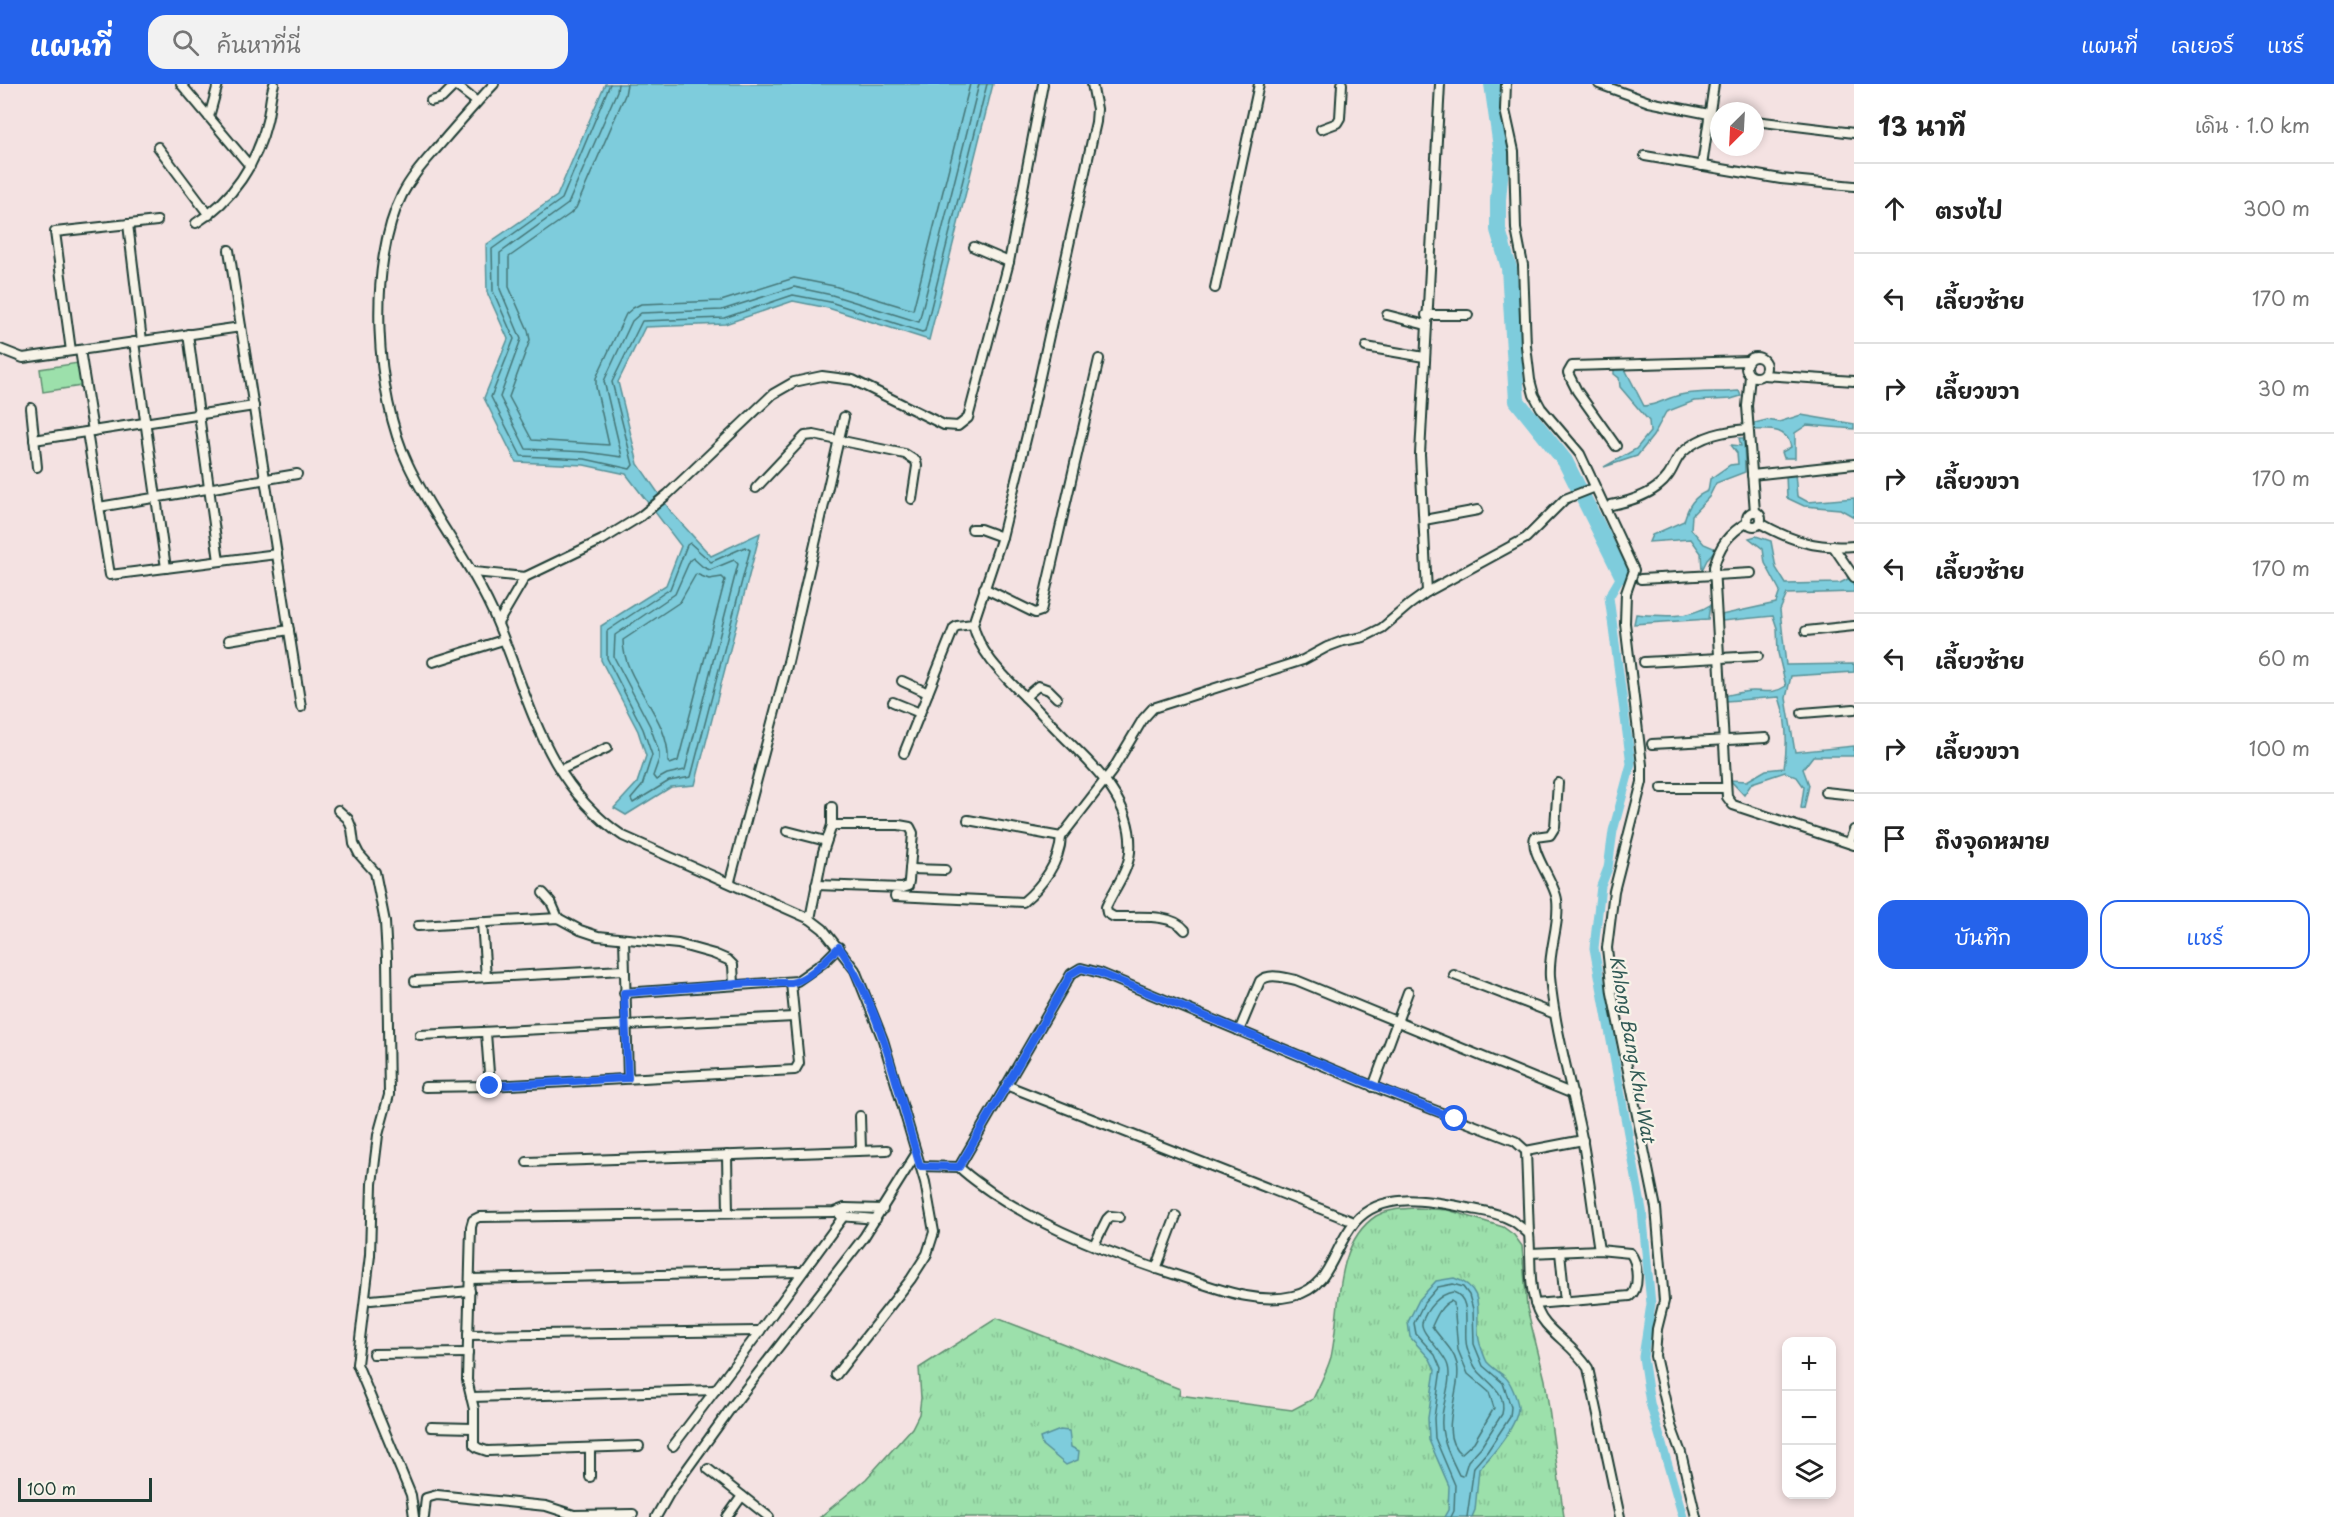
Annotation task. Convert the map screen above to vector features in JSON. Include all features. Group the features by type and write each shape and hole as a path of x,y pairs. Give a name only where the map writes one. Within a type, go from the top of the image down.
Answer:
{"street":[{"path":"181,84 250,166"},
{"path":"209,117 218,84"},
{"path":"196,223 224,202 250,166 268,120 274,84"},
{"path":"431,101 442,98 454,84 477,102"},
{"path":"494,84 412,178 394,214 382,267 380,339 386,395 395,430 408,464 437,518 474,572 498,623 526,700 554,761 580,799 605,823 623,836 730,881 810,919 823,929 839,947 855,970 883,1040 920,1166 934,1232 932,1243 911,1279 836,1375"},
{"path":"474,572 525,577 602,540 641,516 668,494 772,394 794,382 822,376 853,381 944,424 958,426 968,418 1009,262 1043,84"},
{"path":"1092,84 1098,109 1096,122 1028,431 1002,537 973,624 976,638 999,672 1107,782 1127,817 1130,853 1124,873 1106,907 1107,913 1114,917 1166,919 1181,925 1185,930"},
{"path":"1215,288 1259,84"},
{"path":"1321,129 1337,123 1340,118 1342,84"},
{"path":"1427,592 1420,454 1440,84"},
{"path":"1506,84 1505,110 1514,151 1516,229 1523,265 1530,380 1541,408 1580,454 1591,489 1634,570 1626,593 1626,623 1642,783 1614,891 1607,948 1612,993 1656,1208 1664,1301 1657,1329 1655,1356 1696,1517"},
{"path":"1599,84 1649,102 1708,115"},
{"path":"1702,166 1714,84"},
{"path":"1764,122 1854,133"},
{"path":"158,147 209,215"},
{"path":"1645,156 1781,179 1854,186"},
{"path":"71,351 55,232 157,221"},
{"path":"128,224 146,423 166,568"},
{"path":"974,247 1009,262"},
{"path":"229,250 301,707"},
{"path":"1387,315 1426,326"},
{"path":"1426,315 1468,315"},
{"path":"0,349 23,358 241,327"},
{"path":"188,334 219,561"},
{"path":"1366,347 1424,357"},
{"path":"80,350 99,507 110,575 277,554"},
{"path":"1755,512 1752,475 1742,429 1750,376 1745,367 1748,361 1754,357 1763,360 1766,366 1763,375"},
{"path":"984,588 1035,613 1041,611 1099,359"},
{"path":"1616,446 1577,391 1568,373 1572,366 1748,361"},
{"path":"1750,376 1854,381"},
{"path":"34,440 254,406"},
{"path":"32,408 36,467"},
{"path":"730,881 788,662 844,417"},
{"path":"1611,505 1629,501 1656,488 1668,476 1681,453 1694,443 1706,437 1742,429"},
{"path":"756,488 805,436 814,435 905,454 916,461 912,499"},
{"path":"1752,475 1854,464"},
{"path":"99,507 297,474"},
{"path":"895,896 1023,902 1051,870 1061,846 1061,837 1107,782 1143,719 1153,708 1303,660 1343,641 1364,637 1382,628 1409,604 1427,592 1526,538 1565,499 1591,489"},
{"path":"1424,520 1478,510"},
{"path":"1755,512 1749,514 1748,522 1727,538 1717,554 1714,567 1727,797 1734,805 1851,844 1854,830"},
{"path":"1755,512 1760,515 1760,523"},
{"path":"1748,522 1753,526 1760,523"},
{"path":"1760,523 1785,538 1805,544 1854,546"},
{"path":"972,530 980,529 1002,537"},
{"path":"1833,546 1854,577"},
{"path":"1641,579 1751,573"},
{"path":"498,623 525,577"},
{"path":"904,753 954,628 973,624"},
{"path":"1806,631 1854,626"},
{"path":"229,640 289,630"},
{"path":"433,662 504,640"},
{"path":"1644,662 1758,656"},
{"path":"902,681 928,693"},
{"path":"1025,697 1038,686 1048,690 1057,698"},
{"path":"893,702 920,713"},
{"path":"1802,713 1854,709"},
{"path":"1652,744 1766,738"},
{"path":"560,770 607,748"},
{"path":"1558,783 1555,828 1550,835 1535,837 1533,840 1534,847 1555,888 1557,899 1558,918 1550,974 1555,1014 1582,1140 1599,1250"},
{"path":"1662,788 1726,788"},
{"path":"1825,792 1854,795"},
{"path":"810,919 826,841 832,825 832,807"},
{"path":"338,810 348,819 359,854 375,872 385,922 389,1095 380,1126 372,1184 370,1256 363,1297 357,1364 411,1495 414,1517"},
{"path":"968,820 1061,837"},
{"path":"816,885 902,888 908,886 913,833 910,827 832,825"},
{"path":"787,831 826,841"},
{"path":"910,869 945,870"},
{"path":"543,893 551,902 558,918"},
{"path":"418,927 558,918 580,930 598,936 678,944 714,954 728,960 733,965 734,984"},
{"path":"482,922 486,977"},
{"path":"624,939 623,970 628,1078"},
{"path":"624,993 734,984 794,982 815,969 839,947"},
{"path":"959,1167 1071,974 1081,968 1100,973 1373,1086 1515,1141 1526,1151 1528,1234 1535,1304 1545,1324 1578,1353 1588,1368 1620,1517"},
{"path":"414,981 623,970"},
{"path":"1239,1031 1260,981 1273,975 1296,980 1573,1094"},
{"path":"1454,975 1555,1014"},
{"path":"425,1087 490,1086 795,1070 799,1063 794,1017 794,982"},
{"path":"1373,1086 1408,992"},
{"path":"420,1035 794,1017"},
{"path":"486,1033 490,1086"},
{"path":"1006,1085 1354,1222"},
{"path":"860,1116 861,1150"},
{"path":"1526,1151 1582,1140"},
{"path":"527,1162 887,1150"},
{"path":"656,1517 669,1494 731,1408 876,1219 916,1154"},
{"path":"727,1155 728,1214"},
{"path":"920,1166 959,1167 1009,1204 1061,1232 1156,1269 1237,1295 1269,1298 1292,1296 1318,1284 1354,1222 1364,1213 1393,1201 1428,1200 1493,1213 1510,1219 1528,1234"},
{"path":"639,1446 487,1450 474,1445 474,1409 467,1385 471,1227 475,1218 834,1212 846,1208 883,1209"},
{"path":"673,1446 843,1217 846,1208"},
{"path":"834,1212 843,1217 876,1219"},
{"path":"1094,1245 1107,1219 1110,1216 1119,1217"},
{"path":"1156,1269 1176,1216"},
{"path":"1530,1253 1599,1250 1630,1253 1633,1256 1635,1292 1630,1296 1535,1304"},
{"path":"1560,1252 1565,1302"},
{"path":"470,1279 802,1272"},
{"path":"371,1300 470,1291"},
{"path":"468,1335 760,1331"},
{"path":"373,1354 468,1353"},
{"path":"471,1397 716,1390"},
{"path":"431,1427 473,1428"},
{"path":"590,1448 590,1477"},
{"path":"708,1469 769,1517"},
{"path":"423,1517 426,1498 437,1495 546,1506 574,1516 633,1514"},
{"path":"727,1517 742,1496"}],"green space":[{"path":"78,363 81,386 43,392 40,369"},
{"path":"1400,1209 1448,1210 1503,1227 1514,1235 1522,1246 1527,1308 1545,1380 1564,1517 820,1517 866,1479 912,1428 919,1414 921,1398 919,1368 997,1318 1180,1389 1179,1395 1292,1410 1313,1399 1331,1357 1341,1280 1352,1244 1362,1228 1376,1216"}],"water":[{"path":"605,84 993,84 929,340 828,308 793,301 725,324 645,327 618,382 638,464 672,513 711,556 760,533 695,785 671,787 626,815 614,808 637,783 646,756 638,731 601,660 601,626 666,585 681,546 626,474 584,465 516,462 484,398 508,339 487,292 486,245 557,196"},
{"path":"1614,369 1625,369 1644,406 1695,393 1739,391 1741,396 1731,399 1694,401 1666,412 1653,436 1637,456 1604,467 1636,449 1650,432 1649,421 1620,387 1619,378 1614,374"},
{"path":"1801,415 1854,424 1854,429 1807,425 1795,433 1795,458 1784,458 1782,452 1791,447 1789,440 1781,432 1750,430 1750,424 1767,420 1779,422"},
{"path":"1739,438 1744,438 1745,472 1716,483 1709,497 1692,515 1691,529 1704,544 1716,549 1702,570 1701,553 1691,539 1649,542 1652,535 1684,521 1692,502 1708,491 1710,479 1730,465 1738,464 1737,453 1731,445 1741,446"},
{"path":"1795,473 1797,496 1808,502 1854,498 1854,517 1840,509 1804,506 1787,498 1786,475"},
{"path":"1756,536 1771,541 1776,568 1786,584 1840,583 1848,579 1844,563 1854,573 1854,592 1787,594 1780,610 1786,665 1854,664 1854,672 1791,676 1786,698 1795,752 1854,746 1854,756 1813,756 1803,769 1809,785 1804,809 1801,808 1804,787 1797,777 1785,772 1752,783 1744,795 1730,780 1747,781 1766,770 1784,768 1785,759 1785,723 1779,697 1726,701 1724,696 1750,691 1774,691 1786,686 1778,653 1777,628 1773,616 1722,621 1721,615 1776,603 1780,591 1765,563 1763,549 1749,538"},
{"path":"1710,605 1708,619 1634,624 1636,614 1684,615"},
{"path":"1454,1278 1473,1290 1478,1306 1478,1334 1484,1355 1487,1362 1507,1379 1518,1406 1509,1431 1479,1469 1475,1510 1472,1517 1444,1517 1448,1510 1449,1486 1429,1440 1428,1418 1435,1370 1430,1359 1410,1337 1408,1322 1419,1300 1436,1281"},
{"path":"1060,1430 1069,1431 1071,1447 1079,1451 1078,1460 1066,1465 1042,1445 1040,1438"}],"waterway":[{"name":"Khlong Bang Khu Wat","path":"1492,84 1502,154 1498,230 1509,268 1517,401 1565,461 1622,575"},
{"name":"Khlong Bang Khu Wat","path":"1622,575 1609,597 1631,764 1613,831 1608,868 1601,886 1594,948 1642,1210 1651,1304 1643,1357 1650,1403 1683,1517"}],"route":[{"path":"490,1086 628,1078 624,993 750,983 791,983 815,969 839,947 855,970 883,1040 920,1166 959,1167 1071,974 1081,968 1100,973 1455,1119"}]}
